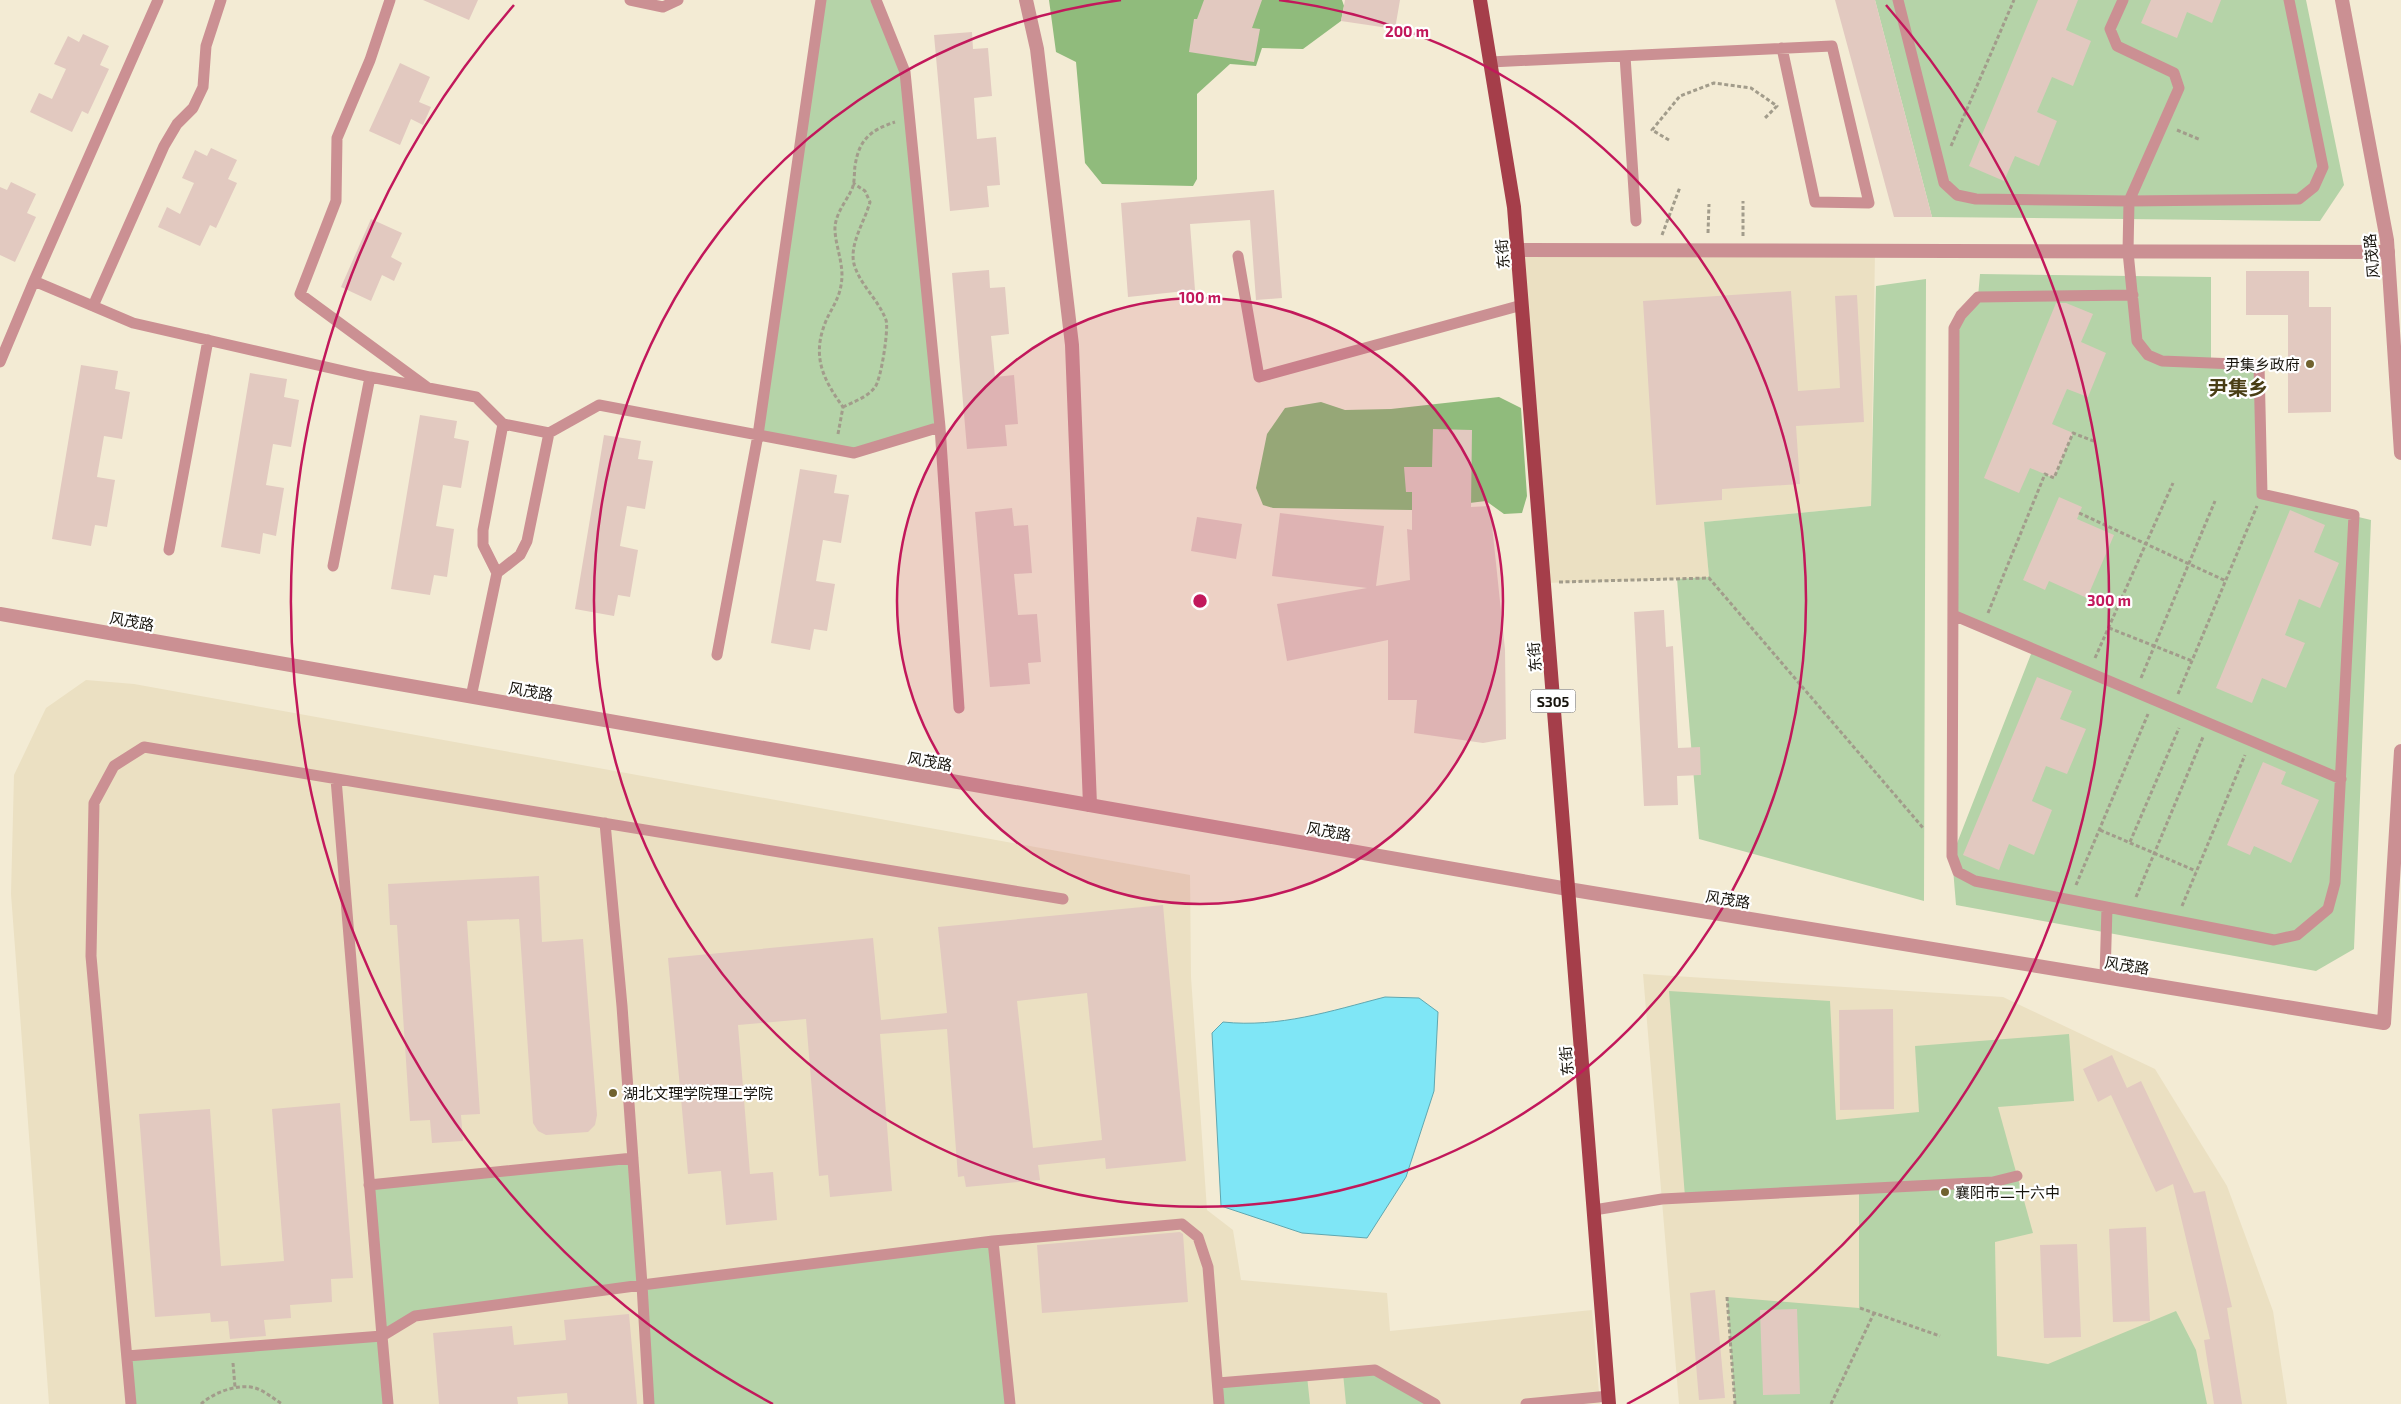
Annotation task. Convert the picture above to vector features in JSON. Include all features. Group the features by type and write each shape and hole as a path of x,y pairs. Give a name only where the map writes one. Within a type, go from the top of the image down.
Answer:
{"main road":[{"name":"东街","path":"1480,0 1514,207 1518,250 1609,1400"}],"street":[{"path":"1026,0 1037,50 1072,345 1090,805"},
{"name":"风茂路","path":"2342,0 2388,252 2401,453"},
{"path":"1518,250 2388,252"},
{"name":"风茂路","path":"0,614 1568,889 2384,1023 2401,751"}],"lane":[{"path":"0,362 158,0"},
{"path":"93,306 164,146 177,124 193,108 203,87 206,46 221,0"},
{"path":"390,0 370,60 336,138 336,201 300,294 428,388"},
{"path":"630,0 662,7 678,0"},
{"path":"717,655 758,435 820,0"},
{"path":"876,0 905,72 940,428 959,708"},
{"path":"1898,0 1940,170 1944,182 1956,195 1976,199 2129,201 2299,199 2314,187 2323,167 2289,0"},
{"path":"2123,0 2110,29 2117,46 2174,73 2179,88 2129,201 2128,252 2133,295 2137,341 2148,355 2162,361 2259,365 2262,494 2354,516 2335,883 2328,909 2297,935 2274,940 1975,881 1958,872 1952,856 1954,328 1960,314 1978,297 2133,295"},
{"path":"1490,62 1782,48 1832,46 1869,203 1815,202 1782,48"},
{"path":"1625,56 1636,221"},
{"path":"1238,256 1259,377 1522,305"},
{"path":"34,281 133,323 370,377 476,397 503,424 549,433 599,405 854,453 940,428"},
{"path":"169,550 208,340"},
{"path":"333,566 370,377"},
{"path":"471,697 497,573 483,544 483,530 503,424"},
{"path":"497,573 520,555 527,541 549,433"},
{"path":"1953,615 2341,779"},
{"path":"131,1404 91,956 94,804 114,766 144,747 1063,899"},
{"path":"336,779 388,1404"},
{"path":"605,823 622,1006 650,1404"},
{"path":"2105,977 2107,907"},
{"path":"369,1185 633,1158"},
{"path":"1594,1210 1662,1198 1993,1182 2017,1176"},
{"path":"127,1356 382,1336 415,1316 642,1285 993,1241 1182,1224 1198,1236 1208,1267 1220,1404"},
{"path":"993,1241 1010,1404"},
{"path":"1218,1383 1375,1370 1435,1404"},
{"path":"1526,1404 1609,1400"}],"path":[{"path":"1940,170 2014,0"},
{"path":"1669,140 1652,130 1680,96 1714,83 1751,88 1777,106 1764,119"},
{"path":"835,450 842,407 826,383 820,360 823,329 837,302 842,276 835,229 839,211 853,183 862,142 876,128 896,122 910,125"},
{"path":"2162,125 2201,140"},
{"path":"842,407 860,399 876,387 883,356 887,322 874,296 861,282 854,263 854,248 870,202 865,192 853,183"},
{"path":"1656,251 1680,187"},
{"path":"1742,251 1743,201"},
{"path":"1708,251 1709,204"},
{"path":"1982,627 2045,474 2054,478 2073,433 2096,442"},
{"path":"2089,672 2172,483"},
{"path":"2172,708 2262,494"},
{"path":"2135,692 2215,501"},
{"path":"2079,513 2226,581"},
{"path":"1544,583 1710,578 1924,829"},
{"path":"2109,628 2192,662"},
{"path":"2070,900 2154,700"},
{"path":"2130,842 2186,713"},
{"path":"2130,912 2209,723"},
{"path":"2176,921 2251,741"},
{"path":"2100,830 2196,871"},
{"path":"1727,1297 1735,1404"},
{"path":"1860,1308 1940,1336"},
{"path":"1831,1404 1874,1313"},
{"path":"232,1348 235,1387"},
{"path":"201,1404 235,1387 257,1388 282,1404"}],"shaded area":[{"path":"1518,250 1875,251 1871,506 1705,522 1709,578 1544,583"},
{"name":"湖北文理学院理工学院","path":"86,680 134,684 1190,875 1191,977 1207,1210 1233,1230 1241,1280 1387,1293 1390,1331 1592,1310 1600,1404 49,1404 11,894 14,775 46,708"},
{"name":"襄阳市二十六中","path":"1643,974 2003,997 2155,1069 2227,1186 2273,1311 2287,1404 1679,1404"}],"green space":[{"path":"821,0 876,0 905,72 940,427 854,453 758,435"},
{"path":"1049,0 1342,0 1344,6 1341,21 1303,49 1262,48 1256,66 1230,64 1197,94 1197,179 1193,186 1102,184 1085,163 1076,62 1056,52"},
{"path":"1875,0 2306,0 2344,185 2320,221 1932,217"},
{"path":"1980,274 2211,277 2211,363 2259,365 2262,494 2371,520 2354,949 2316,971 1956,905 1952,856 2033,649 1953,615 1954,328 1978,297"},
{"path":"1926,279 1924,901 1699,839 1677,579 1709,577 1704,522 1871,506 1876,286"},
{"path":"1499,397 1521,408 1527,496 1522,513 1504,514 1486,501 1412,510 1273,508 1263,505 1256,488 1267,434 1285,408 1321,402 1345,410 1391,409"},
{"path":"1669,991 1830,1001 1836,1120 1919,1112 1915,1046 2069,1034 2074,1101 1998,1107 2033,1233 1995,1242 1997,1356 2048,1364 2176,1311 2196,1350 2207,1404 1735,1404 1727,1297 1859,1308 1859,1189 1685,1197"},
{"path":"633,1158 642,1285 993,1241 1010,1404 649,1404 642,1286 415,1317 382,1336 369,1185"},
{"path":"382,1336 388,1404 131,1404 127,1356"},
{"path":"1375,1370 1435,1404 1346,1404 1343,1373"},
{"path":"1307,1376 1310,1404 1219,1404 1218,1383"}],"water":[{"path":"1385,997 1419,998 1438,1012 1434,1091 1406,1177 1367,1238 1302,1233 1221,1206 1212,1033 1223,1022 1264,1023 1305,1017"}],"building":[{"path":"423,0 478,0 469,20"},
{"path":"1204,0 1262,0 1252,28 1260,29 1254,62 1189,52 1194,19 1197,19"},
{"path":"1345,0 1400,0 1395,29 1341,21"},
{"path":"1835,0 1875,0 1932,217 1894,217"},
{"path":"2038,0 2078,0 2066,30 2091,41 2073,86 2052,77 2037,112 2057,121 2039,166 2015,156 2004,181 1969,166"},
{"path":"2151,0 2221,0 2212,23 2187,12 2177,38 2141,23"},
{"path":"972,32 973,49 988,48 992,96 974,98 977,139 996,137 1000,185 987,186 989,207 950,211 934,35"},
{"path":"83,34 109,46 100,65 109,69 88,114 82,111 72,132 30,112 39,93 52,99 66,69 54,64 68,36 79,42"},
{"path":"400,63 430,77 419,102 431,107 423,125 411,119 400,145 369,131"},
{"path":"211,148 237,160 228,179 237,183 216,228 210,225 200,246 158,227 167,207 180,214 194,183 182,178 195,150 207,156"},
{"path":"11,182 36,194 27,213 36,217 15,262 0,255 0,187 7,190"},
{"path":"1274,190 1282,298 1256,300 1250,220 1190,224 1195,290 1128,297 1121,203"},
{"path":"371,219 402,233 391,257 402,263 394,281 382,275 371,301 341,287"},
{"path":"989,270 990,288 1005,287 1009,334 991,336 995,377 1014,375 1018,424 1005,425 1007,446 967,449 952,273"},
{"name":"尹集乡政府","path":"2246,271 2309,271 2309,307 2331,307 2331,412 2288,413 2288,315 2246,315"},
{"path":"1791,291 1798,391 1840,388 1835,296 1857,295 1864,422 1796,426 1800,484 1722,489 1722,500 1656,505 1643,301"},
{"path":"2056,303 2066,303 2093,314 2081,342 2106,353 2088,397 2067,389 2052,424 2073,433 2054,478 2030,468 2019,493 1984,478"},
{"path":"81,365 118,371 115,389 130,392 122,439 104,436 97,477 115,480 107,527 95,525 91,546 52,539"},
{"path":"250,373 287,379 284,397 299,400 291,447 273,444 266,485 284,488 276,536 263,533 260,554 221,547"},
{"path":"420,415 457,421 454,438 469,441 461,488 443,485 436,526 454,529 447,577 434,575 430,595 391,589"},
{"path":"1433,429 1472,430 1471,507 1490,506 1505,649 1506,739 1483,743 1414,733 1417,700 1388,700 1388,640 1287,661 1277,604 1367,588 1272,576 1280,513 1384,526 1376,586 1410,580 1407,529 1412,530 1412,492 1406,492 1404,467 1432,467"},
{"path":"604,435 641,441 638,459 653,461 645,509 627,506 620,546 638,550 630,597 618,595 614,616 575,609"},
{"path":"800,469 837,475 834,493 849,495 841,543 823,540 816,581 835,584 827,631 814,629 810,650 771,643"},
{"path":"2059,497 2082,507 2077,519 2114,535 2087,598 2049,581 2045,590 2023,580"},
{"path":"1012,508 1014,526 1028,525 1032,573 1014,574 1018,615 1037,614 1041,662 1028,663 1030,684 990,687 975,512"},
{"path":"2290,510 2325,525 2314,552 2339,563 2320,608 2299,599 2285,635 2305,643 2286,688 2262,678 2252,703 2216,688"},
{"path":"1197,517 1242,524 1236,559 1191,551"},
{"path":"1664,610 1666,647 1673,646 1678,748 1700,747 1701,775 1677,776 1678,805 1644,806 1634,612"},
{"path":"2037,677 2072,691 2060,719 2086,729 2067,774 2046,766 2032,801 2052,810 2034,855 2009,844 1999,870 1963,855"},
{"path":"2263,762 2286,772 2281,784 2319,800 2291,863 2254,846 2250,855 2227,845"},
{"path":"539,876 542,942 583,939 597,1115 595,1125 588,1132 546,1135 538,1131 533,1123 519,919 467,921 480,1114 461,1115 463,1141 432,1143 430,1120 410,1121 397,925 390,925 388,884"},
{"path":"1163,905 1186,1161 1106,1169 1105,1158 1038,1165 1040,1180 966,1187 964,1176 958,1177 947,1029 880,1034 892,1191 830,1197 828,1175 819,1176 806,1019 738,1025 750,1174 773,1172 777,1220 726,1225 721,1171 688,1174 668,958 873,938 881,1020 947,1013 938,927","holes":["1087,993 1102,1140 1033,1148 1017,1001"]},
{"path":"1893,1009 1894,1109 1840,1110 1839,1010"},
{"path":"2112,1055 2127,1088 2141,1081 2194,1193 2205,1191 2232,1307 2227,1308 2242,1404 2214,1404 2204,1340 2210,1339 2173,1184 2156,1192 2111,1095 2098,1102 2083,1069"},
{"path":"340,1103 353,1278 331,1279 332,1302 290,1305 291,1318 264,1320 266,1336 230,1339 228,1321 211,1322 210,1313 155,1317 139,1114 210,1109 221,1266 284,1261 272,1109"},
{"path":"2146,1227 2150,1321 2113,1322 2109,1229"},
{"path":"1180,1232 1183,1234 1188,1302 1042,1313 1037,1245"},
{"path":"2077,1244 2081,1337 2044,1338 2040,1245"},
{"path":"1715,1290 1725,1398 1699,1400 1690,1293"},
{"path":"1797,1309 1800,1394 1763,1395 1760,1310"},
{"path":"629,1314 637,1404 568,1404 567,1393 517,1397 518,1404 439,1404 433,1333 512,1326 514,1345 566,1340 564,1320"}],"place":[{"name":"尹集乡政府","path":"2310,364"},
{"name":"湖北文理学院理工学院","path":"613,1093"},
{"name":"襄阳市二十六中","path":"1945,1192"}],"district":[{"name":"尹集乡","path":"2238,387"}]}
